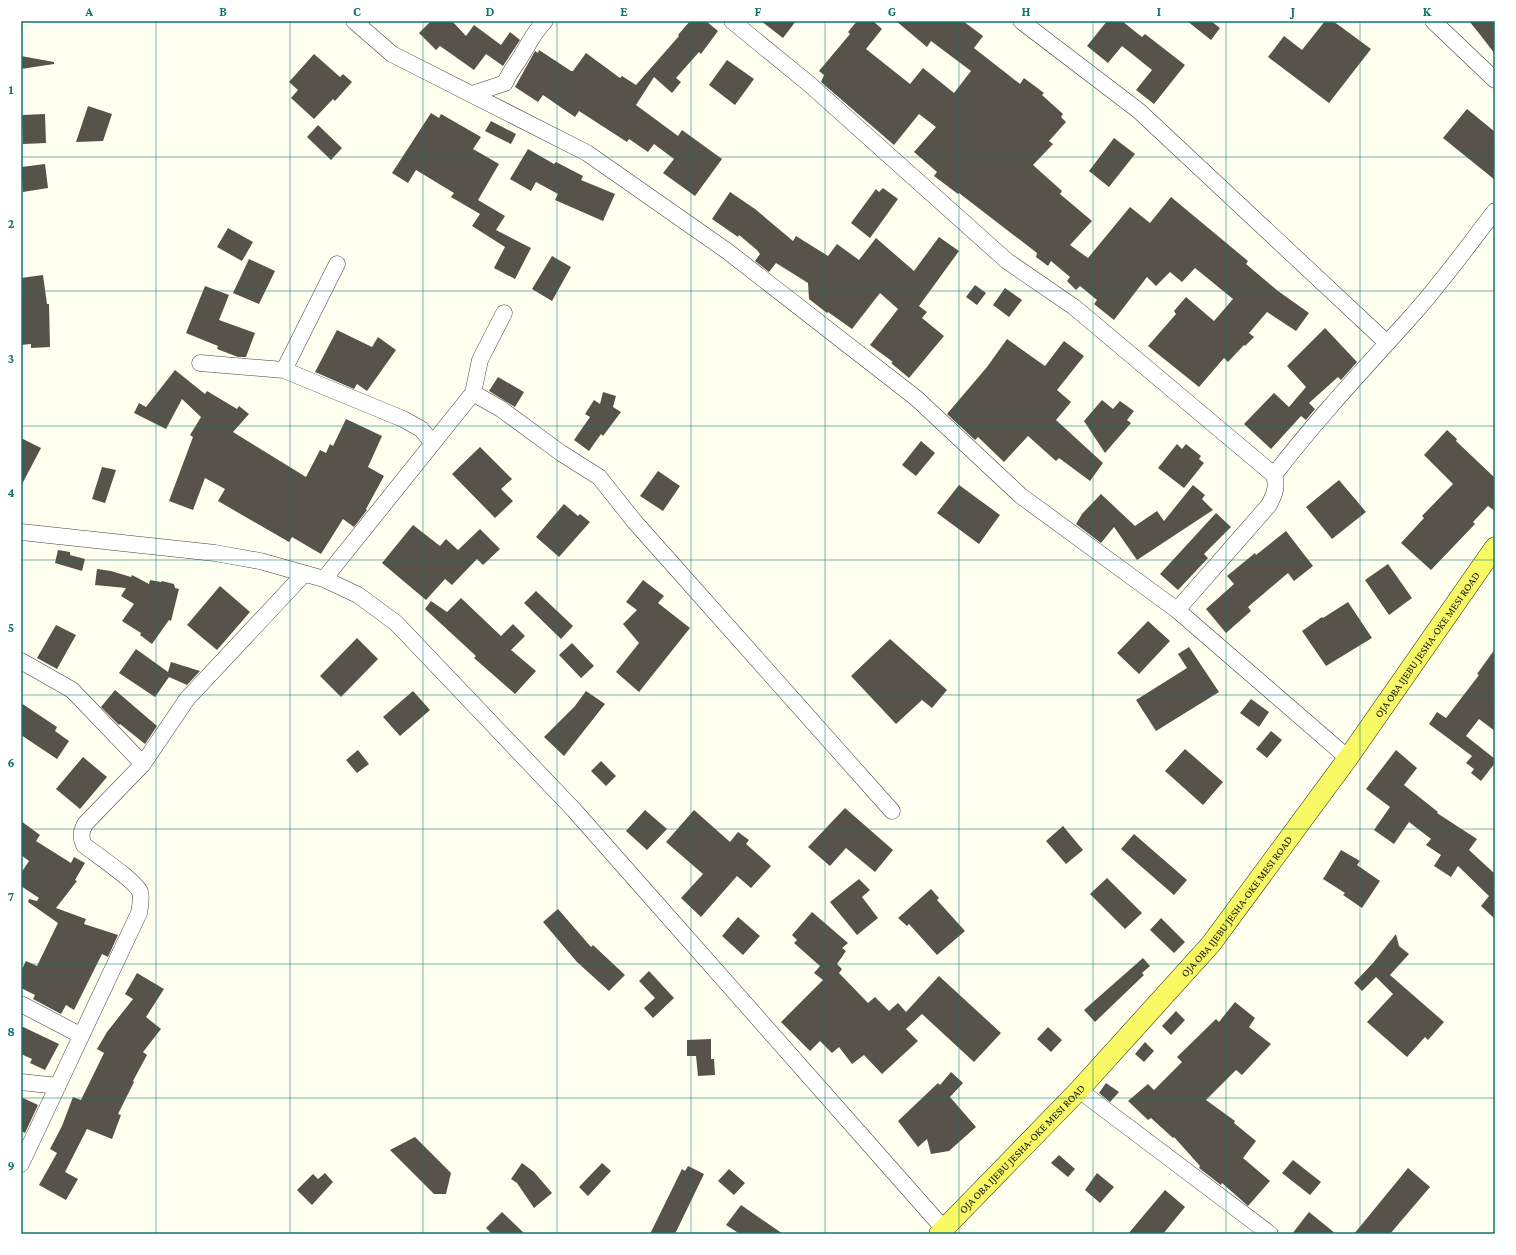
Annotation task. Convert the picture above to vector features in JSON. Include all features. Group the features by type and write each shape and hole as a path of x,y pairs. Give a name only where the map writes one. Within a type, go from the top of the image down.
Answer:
{"main road":[{"name":"OJA OBA IJEBU JESHA-OKE MESI ROAD","path":"941,1231 1079,1090 1211,944 1348,758 1495,547"}],"street":[{"path":"354,21 392,54 587,153 727,251 916,398 1021,496 1177,610 1348,758"},
{"path":"472,94 505,83 511,70 523,54 534,33 545,21"},
{"path":"732,21 808,83 1007,261 1074,307 1274,475 1276,482 1275,491 1269,505 1177,610"},
{"path":"1021,21 1139,111 1386,342"},
{"path":"1433,21 1495,80"},
{"path":"1274,475 1300,440 1386,342 1410,318 1495,211"},
{"path":"284,370 338,264"},
{"path":"324,579 473,393 480,360 504,313"},
{"path":"200,363 284,370 403,419 421,429 433,443"},
{"path":"473,393 500,408 561,452 599,476 634,521 892,811"},
{"path":"21,532 215,553 260,561 324,579 358,594 396,624 574,810 941,1231"},
{"path":"21,1164 138,913 141,899 137,886 84,845 81,835 85,824 142,764 187,699 304,574"},
{"path":"21,661 72,690 142,764"},
{"path":"21,1004 80,1036"},
{"path":"21,1082 58,1086"},
{"path":"1079,1090 1270,1234"}],"building":[{"path":"431,21 452,21 466,36 474,25 501,45 510,32 520,40 503,66 486,54 474,70 440,46 436,50 419,33"},
{"path":"690,21 706,21 718,31 701,54 699,52 676,78 681,82 672,93 654,77 636,105 678,136 682,130 722,159 695,196 663,173 674,159 654,144 648,152 629,139 627,142 579,111 575,117 543,95 538,102 515,87 535,51 538,53 539,50 571,71 573,71 586,53 620,78 622,76 636,85 679,36 678,35"},
{"path":"761,21 796,21 783,38"},
{"path":"857,21 873,21 882,29 866,49 910,84 923,68 954,93 971,71 931,41 927,47 896,21 963,21 983,36 974,48 1020,84 1024,78 1044,93 1042,95 1063,114 1061,117 1066,122 1049,141 1053,144 1033,165 1062,191 1060,194 1092,221 1070,245 1088,258 1130,207 1150,223 1171,197 1248,261 1246,264 1278,291 1309,313 1296,331 1267,312 1249,333 1254,337 1228,362 1224,358 1199,387 1148,346 1176,314 1174,311 1186,297 1214,321 1233,299 1195,268 1182,282 1170,272 1156,286 1147,277 1114,320 1094,304 1097,300 1080,286 1076,290 1067,281 1070,277 1051,261 1048,266 1036,257 1037,253 959,193 958,194 934,176 937,172 914,152 936,127 919,114 894,145 821,82 824,75 819,71 850,34 848,32"},
{"path":"1107,21 1122,21 1142,37 1145,34 1185,65 1154,104 1136,90 1152,70 1122,46 1108,63 1087,46"},
{"path":"1187,21 1211,21 1220,28 1211,40"},
{"path":"1325,21 1333,21 1371,49 1329,103 1268,57 1284,36 1302,50"},
{"path":"1469,21 1495,21 1495,54 1478,32"},
{"path":"314,54 340,77 343,74 352,82 335,101 333,99 314,119 291,98 298,90 289,82"},
{"path":"21,56 54,62 54,64 21,69"},
{"path":"727,60 754,79 735,105 709,85"},
{"path":"88,106 112,114 103,141 76,142"},
{"path":"1467,109 1495,132 1495,180 1443,138"},
{"path":"431,113 439,118 441,114 481,137 473,149 499,164 478,200 505,216 496,230 531,248 515,279 494,268 505,247 472,226 480,214 451,197 454,193 416,170 408,183 392,173"},
{"path":"45,114 46,143 23,144 22,115"},
{"path":"491,121 516,134 511,144 485,131"},
{"path":"318,125 342,148 331,160 307,137"},
{"path":"1114,138 1135,154 1109,187 1089,171"},
{"path":"528,149 554,164 556,162 583,176 581,180 615,194 603,221 555,200 558,194 536,182 531,191 510,179"},
{"path":"45,164 48,188 23,192 21,167"},
{"path":"883,188 898,199 870,238 851,223 876,189 879,192"},
{"path":"730,192 755,209 793,241 796,236 828,256 837,244 859,260 876,238 914,271 939,237 959,251 919,306 927,312 922,318 944,336 909,378 891,363 893,362 870,345 898,309 880,293 852,329 828,312 827,313 809,299 808,283 776,263 769,272 755,261 760,254 757,250 739,235 738,237 712,219"},
{"path":"228,228 253,242 242,261 217,247"},
{"path":"552,256 571,267 552,301 532,289"},
{"path":"249,259 275,271 259,304 233,293"},
{"path":"43,275 47,304 49,304 50,347 31,348 31,344 21,345 21,278"},
{"path":"975,285 986,293 977,305 966,297"},
{"path":"205,286 229,295 219,320 255,333 246,357 238,357 217,349 218,346 186,333"},
{"path":"1005,288 1022,300 1009,317 993,305"},
{"path":"1325,328 1357,362 1341,380 1338,377 1309,403 1315,409 1306,420 1301,416 1271,449 1244,424 1274,393 1289,407 1306,387 1287,366"},
{"path":"337,330 372,347 378,337 396,350 367,391 357,384 354,389 315,372"},
{"path":"1007,339 1045,366 1064,341 1084,356 1057,390 1071,402 1056,420 1103,463 1090,481 1059,458 1056,461 1028,436 1004,462 978,437 975,440 947,414 987,367"},
{"path":"175,370 205,394 207,391 237,409 239,406 249,414 233,432 306,477 320,450 326,453 330,444 333,446 346,419 382,436 368,467 384,476 366,509 367,510 354,527 343,519 321,554 292,537 289,542 218,501 225,489 205,478 193,510 169,501 193,437 190,435 201,417 182,399 166,429 134,413 139,403 146,407"},
{"path":"498,377 524,392 515,407 489,391"},
{"path":"603,392 616,396 613,407 621,412 603,436 601,434 589,451 574,440 590,417 585,414 594,400 600,404"},
{"path":"1102,400 1113,409 1120,401 1134,411 1127,420 1131,423 1105,453 1084,421"},
{"path":"1447,430 1457,439 1456,441 1495,478 1495,511 1488,506 1473,522 1475,524 1431,570 1401,543 1424,518 1422,516 1453,484 1424,455"},
{"path":"21,438 41,448 21,486"},
{"path":"921,441 935,453 916,476 902,465"},
{"path":"1177,444 1182,449 1186,444 1201,456 1199,459 1204,463 1184,488 1158,468"},
{"path":"480,447 512,479 501,489 513,501 495,518 452,474"},
{"path":"102,467 116,470 105,503 92,499"},
{"path":"658,471 680,486 663,511 640,496"},
{"path":"1339,480 1366,512 1332,539 1306,507"},
{"path":"959,485 1000,515 979,544 937,513"},
{"path":"1193,485 1205,495 1202,499 1213,510 1137,560 1114,527 1101,543 1076,524 1082,514 1101,494 1135,526 1157,511 1164,521"},
{"path":"564,504 578,516 580,514 590,522 559,557 536,537"},
{"path":"1216,513 1231,527 1204,554 1208,558 1178,590 1160,574"},
{"path":"413,525 440,546 446,539 458,550 480,529 500,549 483,565 477,559 452,585 445,579 426,600 382,563"},
{"path":"1286,531 1313,566 1294,581 1288,573 1248,607 1251,611 1226,633 1206,609 1234,584 1227,576 1255,553 1256,555"},
{"path":"58,550 70,552 70,555 85,559 82,571 55,563"},
{"path":"1388,564 1412,598 1389,615 1365,580"},
{"path":"97,569 111,571 131,577 132,575 149,584 150,580 162,581 174,584 175,588 179,589 171,621 169,620 152,644 140,635 141,633 122,621 134,604 121,596 126,588 95,585"},
{"path":"643,580 664,596 658,603 690,628 639,692 616,672 639,643 623,624 637,610 626,602"},
{"path":"220,586 250,612 217,650 187,625"},
{"path":"536,591 573,626 561,639 524,603"},
{"path":"461,598 501,636 513,624 525,636 511,650 536,671 515,694 474,658 476,656 425,609 431,601 447,612"},
{"path":"1348,602 1372,638 1326,666 1302,631"},
{"path":"1148,621 1170,641 1139,674 1117,653"},
{"path":"56,625 76,635 57,669 37,658"},
{"path":"357,638 378,659 341,697 320,676"},
{"path":"890,639 947,690 932,708 922,700 896,724 851,676"},
{"path":"572,643 594,666 581,678 559,655"},
{"path":"1189,647 1219,692 1156,731 1136,700 1187,668 1178,654"},
{"path":"136,649 168,672 171,662 200,671 187,685 169,677 155,697 119,673"},
{"path":"1495,649 1495,731 1479,719 1466,736 1495,759 1495,763 1481,781 1471,773 1474,769 1466,763 1472,756 1429,724 1437,712 1446,718 1479,675 1477,674"},
{"path":"115,690 157,726 145,744 120,724 119,725 101,707"},
{"path":"413,691 430,710 400,736 383,717"},
{"path":"586,691 605,704 564,756 544,737 575,706"},
{"path":"1251,699 1269,712 1259,727 1240,713"},
{"path":"21,703 57,727 55,731 69,741 57,759 21,735"},
{"path":"1271,731 1282,740 1267,758 1256,749"},
{"path":"1185,749 1223,782 1203,805 1165,771"},
{"path":"358,750 369,764 357,773 346,760"},
{"path":"1396,750 1417,768 1404,785 1438,812 1437,813 1477,839 1469,850 1495,874 1495,919 1481,906 1489,896 1458,866 1451,877 1434,866 1441,855 1426,845 1431,839 1409,822 1394,844 1374,830 1390,807 1366,789"},
{"path":"83,757 107,777 80,809 56,789"},
{"path":"601,761 616,776 606,786 591,771"},
{"path":"845,808 893,850 875,872 846,848 830,866 808,847"},
{"path":"645,810 667,829 647,850 626,831"},
{"path":"694,810 730,842 738,832 749,840 746,844 771,866 751,888 737,876 701,917 681,898 703,874 666,842"},
{"path":"21,821 40,835 36,841 71,863 74,857 85,863 75,880 77,881 56,908 86,919 84,924 118,935 108,957 102,954 74,1010 66,1005 61,1014 33,999 35,995 21,988 21,971 26,961 37,966 58,923 28,902 29,899 37,901 39,898 21,886 21,873 29,861 21,855"},
{"path":"1063,826 1083,850 1066,864 1046,841"},
{"path":"1134,834 1187,880 1174,895 1121,849"},
{"path":"1341,850 1360,861 1357,865 1380,881 1362,908 1343,895 1345,893 1323,879"},
{"path":"1107,878 1142,913 1125,929 1090,894"},
{"path":"859,879 870,890 862,897 878,918 857,935 830,902"},
{"path":"931,889 939,898 937,900 965,931 937,955 909,924 907,926 898,918"},
{"path":"558,909 591,947 593,945 625,975 609,991 577,962 543,922"},
{"path":"812,912 848,943 842,948 846,951 837,964 842,969 839,973 868,1003 875,997 889,1011 898,1003 906,1012 939,976 1001,1033 974,1062 922,1014 906,1029 918,1041 882,1074 864,1055 852,1064 839,1047 832,1053 820,1041 810,1051 781,1022 823,980 814,973 820,966 794,943 797,940 792,935"},
{"path":"738,917 760,936 743,955 722,936"},
{"path":"1161,918 1185,942 1174,953 1150,930"},
{"path":"1396,934 1399,946 1409,954 1390,975 1444,1022 1428,1040 1425,1037 1407,1057 1367,1022 1393,994 1376,977 1362,991 1354,983 1373,963"},
{"path":"1143,958 1150,966 1142,973 1144,975 1095,1022 1084,1010"},
{"path":"649,971 674,998 653,1018 644,1008 655,998 639,981"},
{"path":"137,973 164,989 146,1017 161,1029 143,1052 147,1055 118,1114 121,1115 112,1139 87,1129 65,1172 78,1179 66,1200 39,1185 57,1153 50,1149 62,1126 73,1097 81,1100 104,1053 97,1049 107,1032 133,999 125,994"},
{"path":"1235,1002 1255,1018 1249,1027 1271,1044 1242,1075 1236,1070 1206,1100 1235,1121 1234,1123 1256,1141 1243,1158 1270,1181 1248,1206 1222,1183 1221,1185 1199,1168 1200,1166 1174,1137 1173,1138 1151,1118 1148,1120 1128,1101 1148,1084 1154,1090 1182,1062 1177,1057 1216,1019 1219,1022"},
{"path":"1176,1011 1185,1020 1171,1035 1162,1026"},
{"path":"21,1026 59,1044 45,1070 30,1063 32,1059 21,1054"},
{"path":"1048,1027 1062,1040 1051,1052 1037,1039"},
{"path":"711,1039 711,1059 714,1059 715,1075 698,1076 696,1056 687,1056 687,1040"},
{"path":"1145,1042 1154,1051 1144,1062 1135,1054"},
{"path":"951,1072 963,1083 950,1097 976,1127 949,1151 931,1154 927,1139 918,1147 898,1121 938,1083 940,1085"},
{"path":"1106,1083 1119,1092 1110,1102 1099,1093"},
{"path":"21,1097 38,1105 25,1133 21,1131"},
{"path":"415,1137 451,1173 446,1194 434,1194 390,1150"},
{"path":"1059,1155 1075,1169 1068,1177 1051,1163"},
{"path":"1293,1160 1321,1182 1310,1195 1282,1173"},
{"path":"522,1163 534,1172 552,1193 534,1208 517,1183 511,1179"},
{"path":"602,1163 611,1171 588,1196 579,1187"},
{"path":"688,1166 704,1174 675,1234 650,1234 682,1169 685,1171"},
{"path":"1408,1168 1430,1187 1390,1234 1354,1234"},
{"path":"729,1169 745,1183 734,1195 718,1181"},
{"path":"325,1173 333,1182 312,1205 297,1190 313,1174 318,1179"},
{"path":"1097,1173 1114,1187 1100,1203 1085,1190"},
{"path":"1165,1190 1185,1207 1163,1234 1128,1234"},
{"path":"741,1205 783,1234 740,1234 726,1225"},
{"path":"502,1212 525,1234 492,1234 486,1228"},
{"path":"1309,1212 1336,1234 1292,1234"}]}
